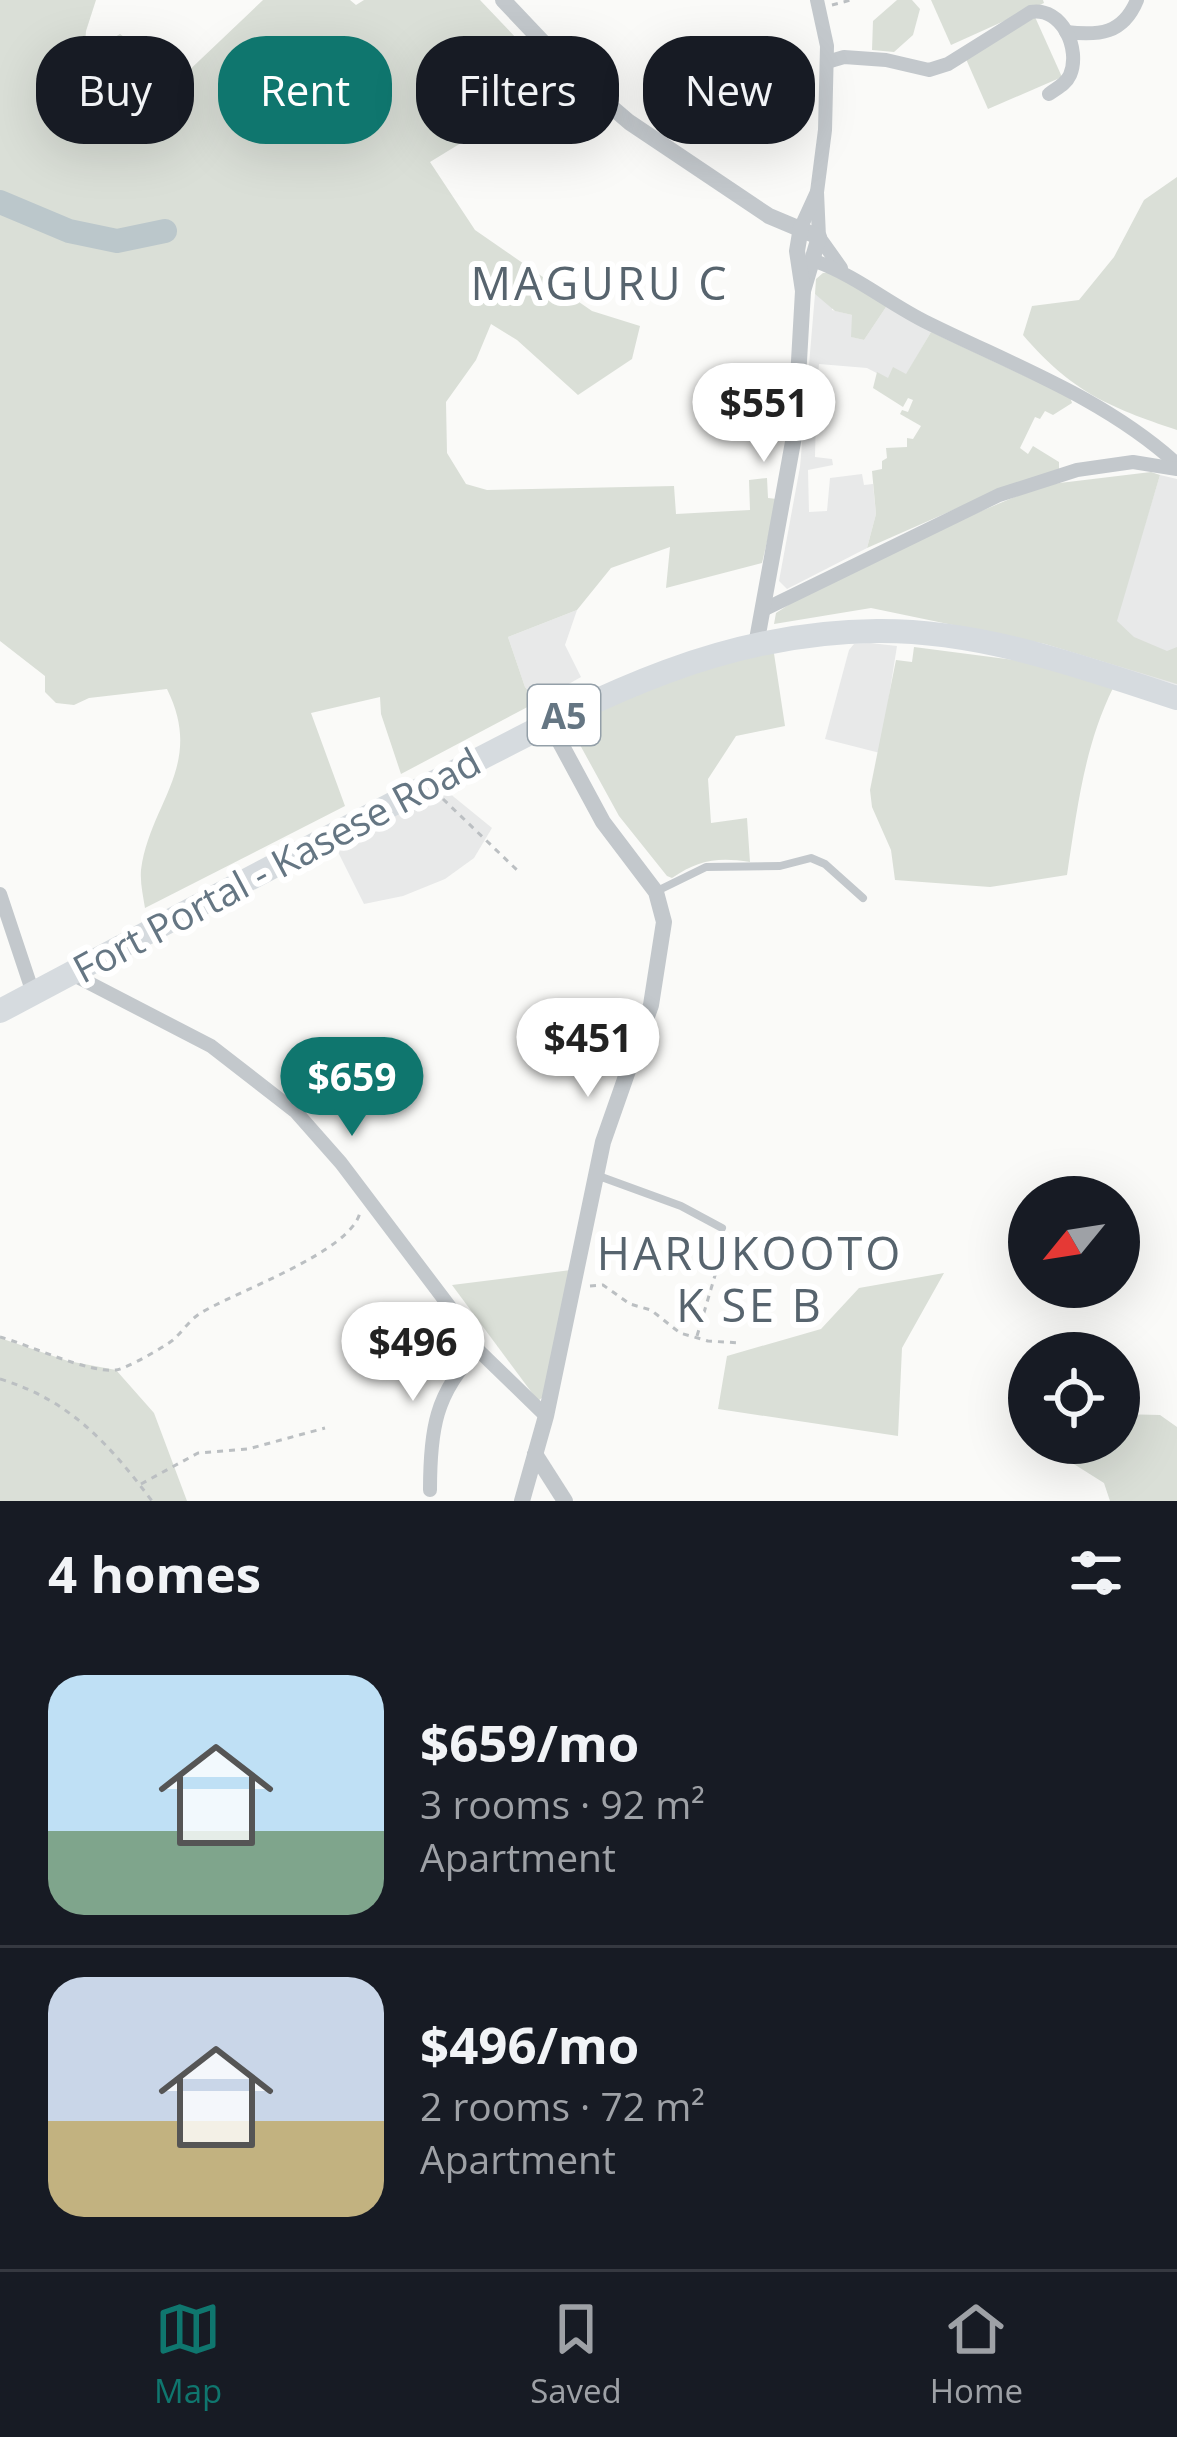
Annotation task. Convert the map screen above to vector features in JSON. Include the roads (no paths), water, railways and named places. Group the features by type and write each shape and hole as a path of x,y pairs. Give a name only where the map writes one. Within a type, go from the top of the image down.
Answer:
{"highway":[{"name":"Fort Portal - Kasese Road","path":"0,1010 549,722 652,674 756,644 851,632 940,635 1008,646 1177,698"}],"street":[{"path":"503,0 574,75 629,122 769,215 819,237 843,271"},
{"path":"1066,32 1110,32 1124,21 1137,0"},
{"path":"803,291 819,237 817,192 825,130 826,62 818,4"},
{"path":"826,62 844,57 886,60 928,70 948,64 1041,10 1056,18 1066,32 1073,67 1068,81 1049,94"},
{"path":"756,644 791,460 803,291 797,251 801,227 817,192"},
{"path":"769,215 797,251 843,271 923,321 1082,395 1177,466"},
{"path":"765,609 999,495 1077,470 1133,462 1177,466"},
{"path":"522,1501 545,1416 595,1174 613,1107 651,1005 664,922 656,892 603,822 549,722"},
{"path":"0,894 33,993"},
{"path":"69,972 211,1046 296,1112 465,1327 478,1351 545,1416"},
{"path":"430,1490 437,1408 454,1373 478,1351"},
{"path":"535,1454 565,1501"}],"lane":[{"path":"656,892 706,867 780,866 811,858 825,864 863,898"},
{"path":"595,1174 681,1206 722,1228"}],"waterway":[{"path":"0,202 69,231 117,241 165,231"}],"district":[{"name":"MAGURU C","path":"600,282"},
{"name":"HARUKOOTO K SE B","path":"750,1278"}]}
